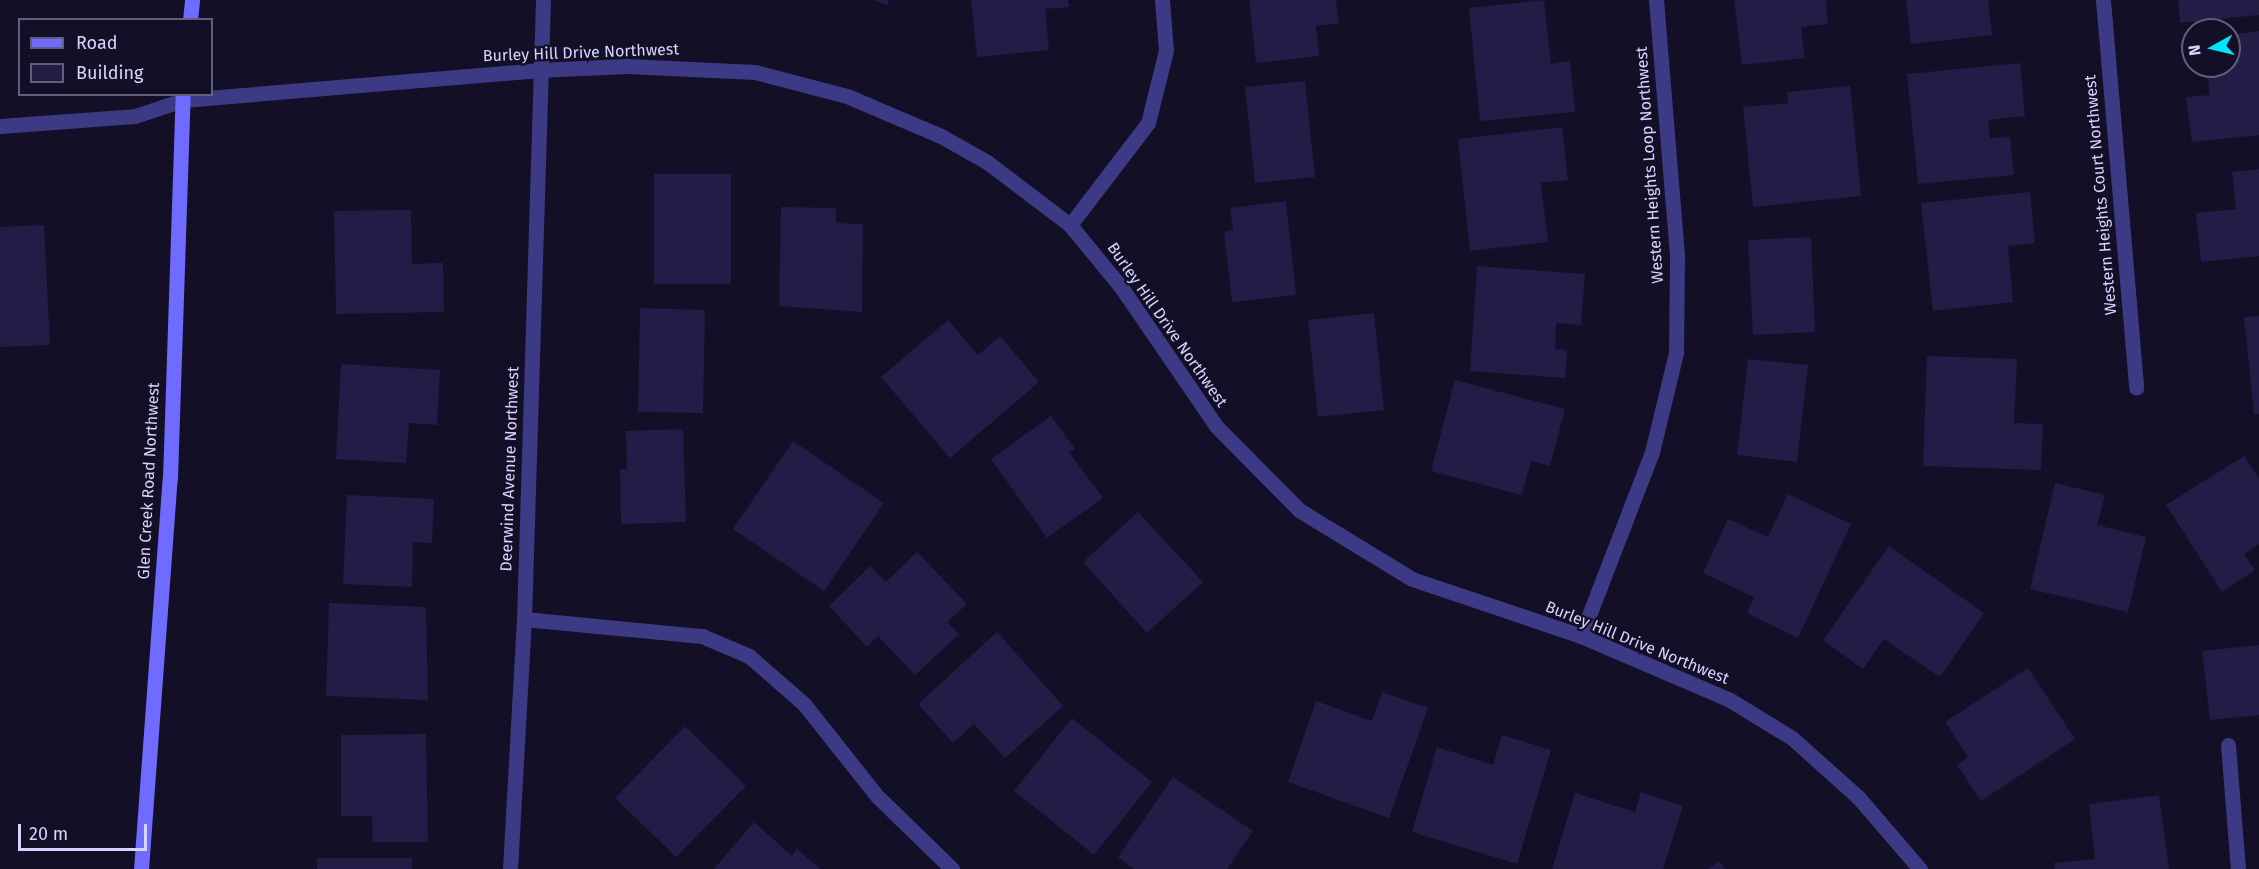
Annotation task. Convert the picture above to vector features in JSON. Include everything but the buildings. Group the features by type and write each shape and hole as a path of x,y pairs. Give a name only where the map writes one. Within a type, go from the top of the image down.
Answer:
{"main road":[{"path":"190,18 192,0"},
{"name":"Glen Creek Road Northwest","path":"141,869 170,478 183,98"}],"street":[{"name":"Deerwind Avenue Northwest","path":"510,869 524,619 538,70 543,0"},
{"path":"1070,225 1148,123 1166,50 1162,0"},
{"name":"Western Heights Loop Northwest","path":"1581,636 1652,452 1676,353 1677,255 1656,0"},
{"name":"Western Heights Court Northwest","path":"2103,0 2136,388"},
{"name":"Burley Hill Drive Northwest","path":"213,96 538,70 627,66 733,70 755,72 848,96 941,136 987,162 1070,225 1121,287 1216,426 1299,510 1412,579 1581,636 1730,700 1792,738 1857,797 1920,869"},
{"name":"Burley Hill Drive Northwest","path":"0,126 135,116 183,98 208,96"},
{"path":"524,619 702,636 749,656 804,704 877,796 951,869"},
{"path":"2228,745 2238,869"}]}
